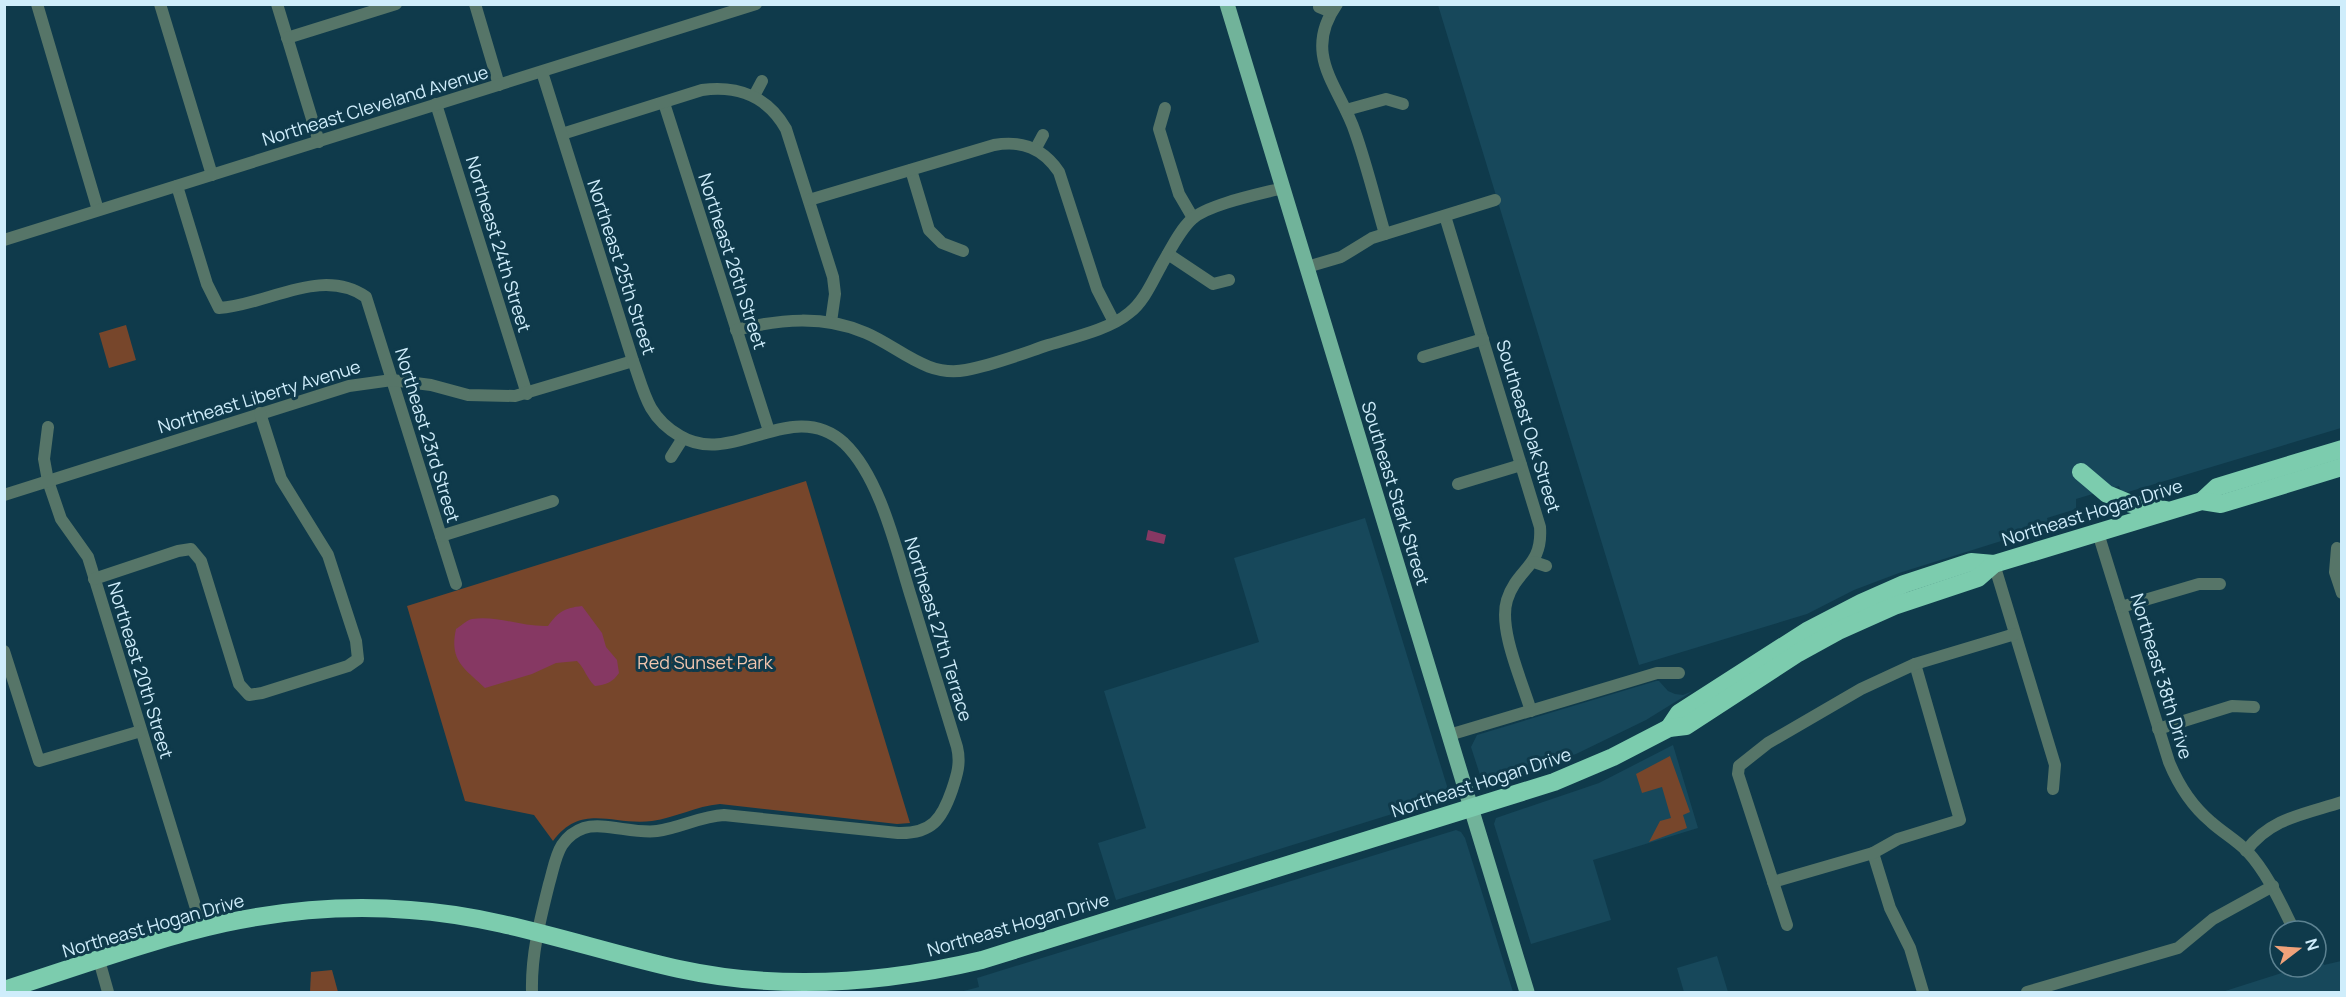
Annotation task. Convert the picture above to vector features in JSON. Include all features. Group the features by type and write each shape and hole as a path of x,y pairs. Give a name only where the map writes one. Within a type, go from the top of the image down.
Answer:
{"highway":[{"path":"2253,485 2342,449"},
{"path":"2253,485 2342,467"},
{"path":"2080,472 2108,494 2131,504 2170,511"},
{"name":"Northeast Hogan Drive","path":"4,990 202,928 290,912 378,908 446,913 538,932 679,969 724,976 796,983 890,978 936,971 982,960 1471,808 1582,771 1670,728 1679,713 1776,649 1836,615 1883,593 1971,562 1994,564 2202,501 2217,487 2253,485"}],"main road":[{"name":"Southeast Stark Street","path":"1227,4 1527,993"}],"street":[{"path":"37,4 99,210"},
{"path":"160,4 212,175"},
{"path":"277,4 319,142"},
{"path":"287,38 396,4"},
{"path":"475,4 499,85"},
{"name":"Northeast Cleveland Avenue","path":"4,240 756,4"},
{"path":"1319,7 1334,8 1323,39 1324,61 1328,77 1355,131 1385,234"},
{"name":"Northeast 25th Street","path":"542,72 633,362 649,406 663,424 683,438"},
{"path":"754,96 762,81"},
{"path":"562,134 716,88 738,90 754,96 772,109 786,129 833,277 835,294 831,322"},
{"path":"1346,110 1386,99 1403,105"},
{"name":"Northeast 26th Street","path":"664,103 769,431"},
{"name":"Northeast 24th Street","path":"436,104 527,394"},
{"path":"1165,108 1159,129 1179,194 1193,218"},
{"path":"1036,148 1043,135"},
{"path":"809,200 994,145 1017,143 1036,148 1053,163 1059,172 1097,289 1114,322"},
{"path":"911,171 929,230 942,243 963,251"},
{"name":"Northeast 23rd Street","path":"177,186 207,284 219,308 240,307 324,283 355,289 366,297 456,584"},
{"path":"736,330 787,320 831,322 867,333 930,368 954,371 986,365 1094,331 1129,314 1140,301 1180,234 1193,218 1208,210 1282,188"},
{"path":"1307,267 1341,257 1362,243 1385,234 1495,200"},
{"name":"Southeast Oak Street","path":"1445,216 1540,527 1540,564 1512,589 1507,600 1504,623 1531,711"},
{"path":"1168,254 1213,284 1229,280"},
{"path":"1423,357 1484,339"},
{"name":"Northeast Liberty Avenue","path":"4,495 349,386 392,380 431,385 482,397 527,394 633,362"},
{"path":"94,579 178,551 191,549 201,561 239,684 249,695 348,666 358,659 356,641 328,555 281,479 260,413"},
{"name":"Northeast 20th Street","path":"48,427 44,459 48,481 61,519 83,548 94,579 202,928"},
{"name":"Northeast 27th Terrace","path":"538,932 556,857 561,846 573,833 588,827 655,831 701,818 724,815 908,834 919,832 944,813 957,774 959,764 957,747 883,506 857,460 844,444 824,432 802,427 769,431 726,445 704,445 683,438"},
{"path":"671,457 683,438"},
{"path":"1458,484 1521,465"},
{"path":"441,536 554,501"},
{"name":"Northeast 38th Drive","path":"2098,532 2158,729 2176,779 2210,822 2246,850 2273,886 2289,919"},
{"path":"2337,548 2335,572 2342,593"},
{"path":"1994,564 2055,765 2053,789"},
{"path":"2121,608 2199,584 2220,584"},
{"path":"1787,925 1738,774 1739,766 1768,743 1861,689 1915,664 2014,634"},
{"path":"4,651 39,761 141,730"},
{"path":"1773,882 1873,853 1898,839 1960,820 1915,664"},
{"path":"1449,735 1657,673 1679,673"},
{"path":"2158,729 2232,706 2254,707"},
{"path":"2246,850 2261,833 2279,822 2342,802"},
{"path":"1873,853 1890,908 1910,948 1923,993"},
{"path":"2027,993 2178,948 2213,919 2273,886"},
{"path":"532,993 533,959 538,932"},
{"path":"99,960 108,993"}],"shaded area":[{"path":"1438,5 2341,5 2341,428 2128,492 2121,491 2119,486 2076,499 2076,509 2047,518 2049,526 1899,573 1854,590 1807,614 1639,665"},
{"path":"1365,518 1450,796 1116,900 1098,843 1146,828 1104,691 1259,642 1234,558"},
{"path":"1148,530 1166,535 1164,544 1146,540"},
{"path":"582,606 602,633 606,647 617,660 619,673 606,684 595,686 577,661 556,663 532,674 485,688 460,663 455,649 456,629 470,620 481,618 548,626 562,612"},
{"path":"1656,681 1675,694 1683,695 1693,691 1646,720 1576,754 1493,782 1487,782 1481,778 1471,747 1477,735"},
{"path":"1673,745 1698,828 1593,860 1611,920 1531,944 1494,824 1496,818 1599,783"},
{"path":"1456,830 1461,832 1465,838 1513,992 960,992 979,987 977,978"},
{"path":"1717,956 1728,992 1684,992 1677,968"},
{"path":"2341,961 2341,992 2222,992 2268,977 2328,979 2328,964"}],"green space":[{"path":"126,325 136,360 109,368 99,333"},
{"name":"Red Sunset Park","path":"806,481 910,823 897,824 720,804 652,821 587,819 575,822 564,829 553,841 534,815 465,801 407,606"},
{"path":"1670,756 1690,812 1683,815 1687,828 1649,842 1660,821 1671,818 1662,787 1642,793 1636,774"},
{"path":"332,970 338,992 310,992 311,972"}]}
